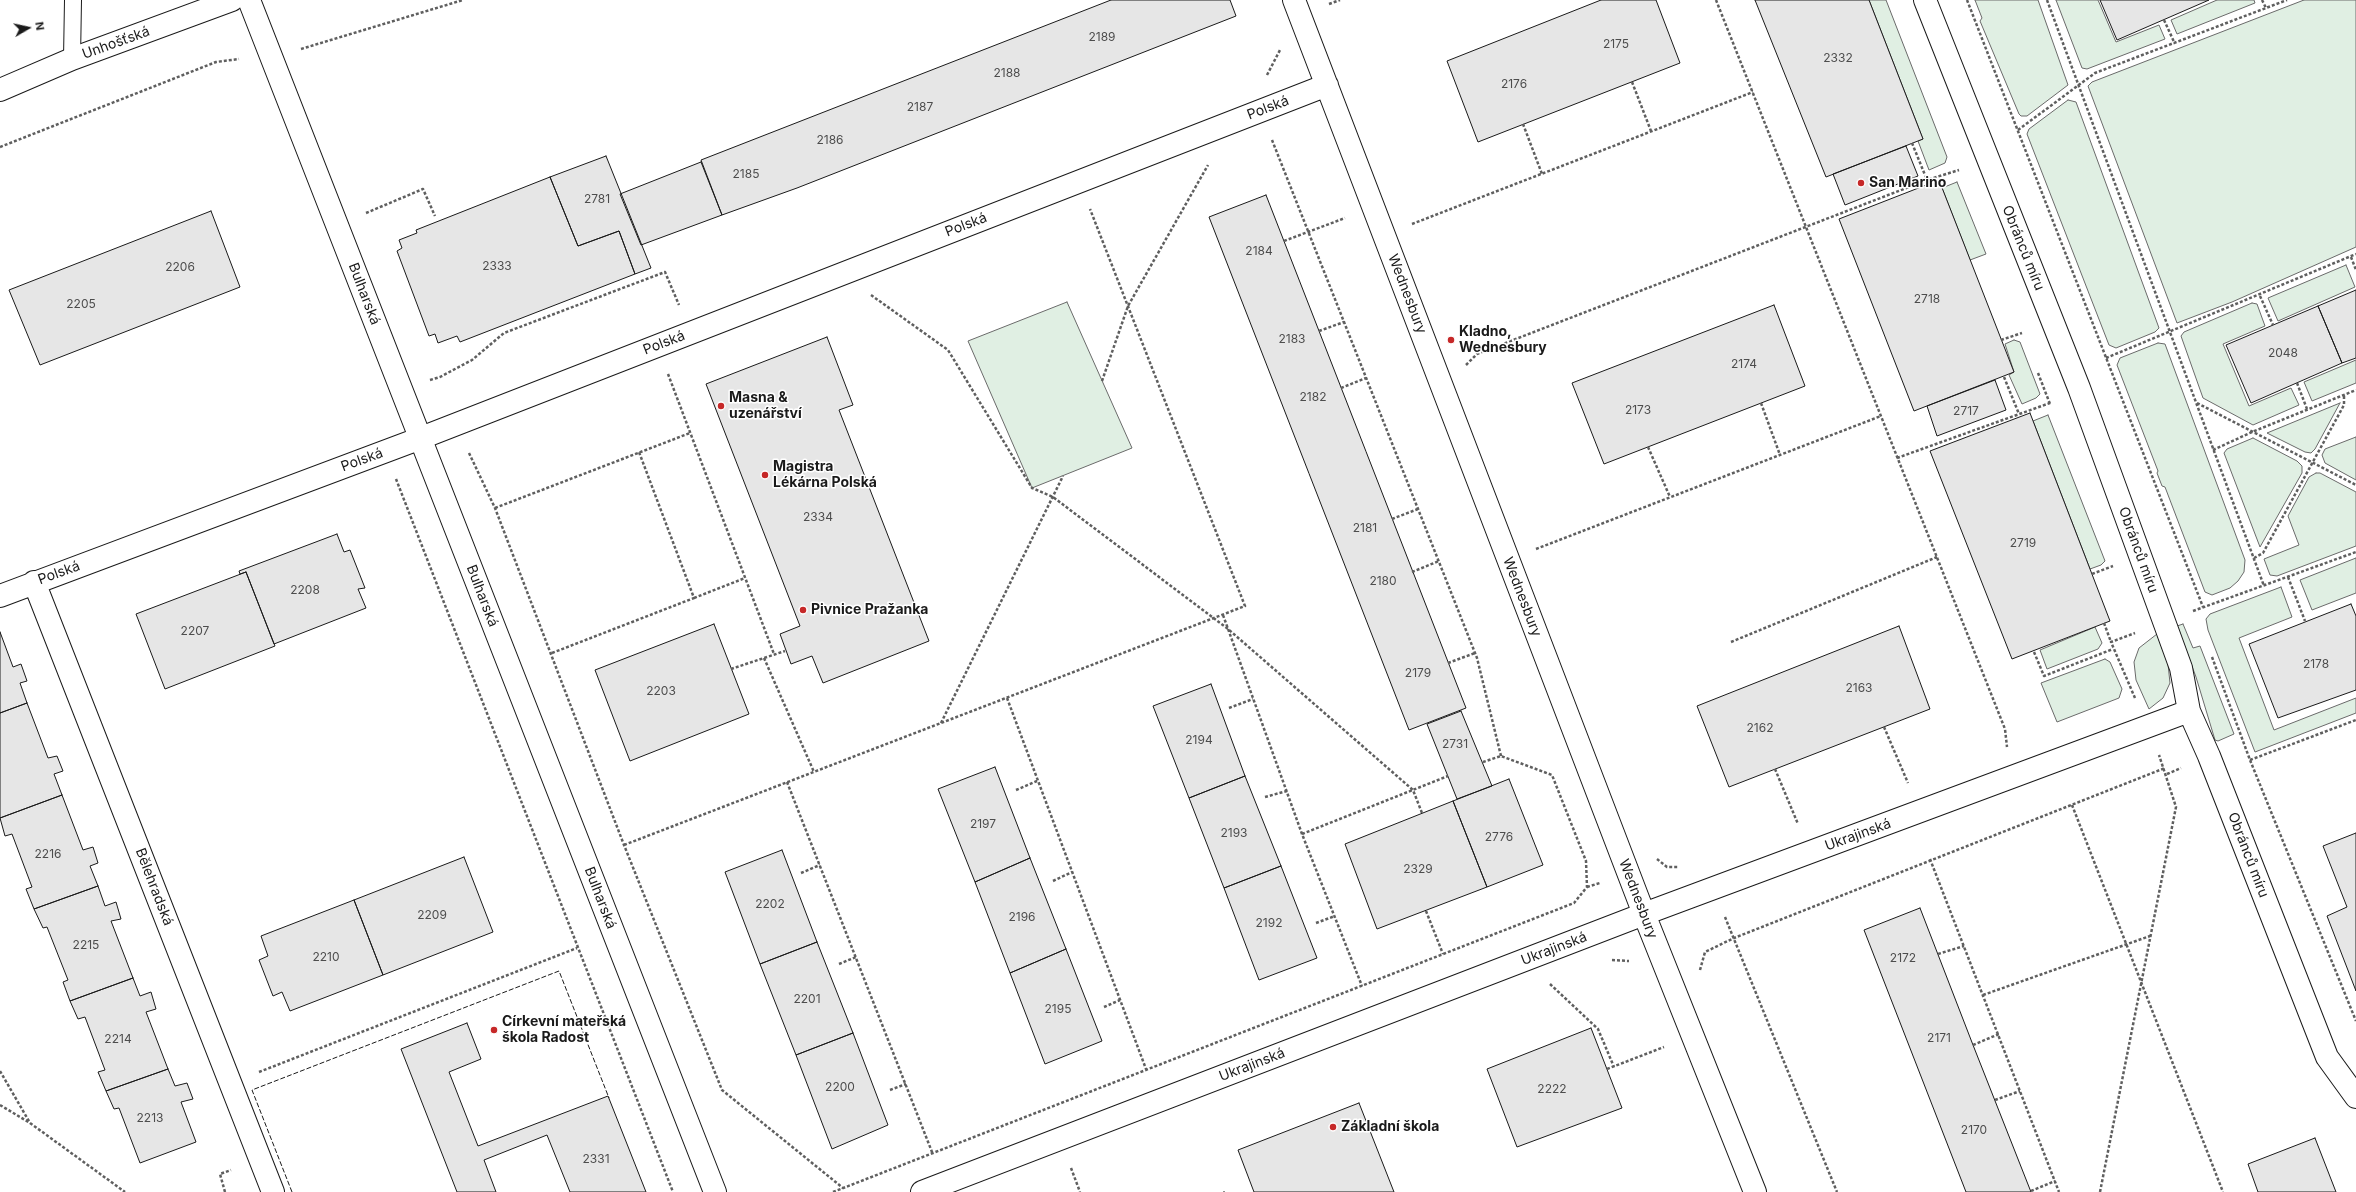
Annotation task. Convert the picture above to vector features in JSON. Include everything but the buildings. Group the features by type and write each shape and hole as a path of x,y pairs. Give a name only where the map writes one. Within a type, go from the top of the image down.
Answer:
{"street":[{"name":"Unhošťská","path":"0,90 72,59 232,0"},
{"name":"Bulharská","path":"249,0 715,1192"},
{"name":"Wednesbury","path":"1294,0 1644,914 1755,1192"},
{"name":"Obránců míru","path":"1925,0 2079,388 2181,668 2189,711 2209,756 2327,1057 2356,1097"},
{"name":"Polská","path":"0,596 421,438 1327,85"},
{"name":"Bělehradská","path":"34,582 273,1192"},
{"name":"Ukrajinská","path":"922,1192 1644,914 2189,711"}],"lane":[{"path":"72,59 73,0"}],"path":[{"path":"0,147 216,62 293,51 463,0"},
{"path":"1328,5 1340,0"},
{"path":"1716,0 2005,729 2007,748 2000,751"},
{"path":"1967,0 2203,607"},
{"path":"2047,0 2264,586"},
{"path":"2262,0 2266,8"},
{"path":"2018,130 2095,73 2287,0"},
{"path":"2164,20 2174,44"},
{"path":"1264,81 1280,50 1279,44"},
{"path":"1632,82 1652,131"},
{"path":"1406,226 1753,92"},
{"path":"1523,124 1542,174"},
{"path":"1271,137 1475,653 1501,756"},
{"path":"1912,143 1927,180"},
{"path":"1102,381 1128,306 1209,164"},
{"path":"1461,369 1477,354 1927,180 1959,170"},
{"path":"363,220 366,212 423,189 435,216"},
{"path":"624,845 1245,606 1087,202"},
{"path":"1284,241 1373,207"},
{"path":"2106,358 2260,296 2356,254"},
{"path":"2350,257 2356,270"},
{"path":"440,378 472,360 504,333 665,272 682,313"},
{"path":"864,290 948,350 1032,488 1053,497 1228,629 1413,790 1422,813"},
{"path":"2260,296 2273,325"},
{"path":"1319,331 1344,322"},
{"path":"2001,340 2022,332"},
{"path":"666,367 774,654"},
{"path":"2004,377 2019,414"},
{"path":"1341,388 1366,378"},
{"path":"2297,383 2308,409"},
{"path":"2213,450 2252,432 2356,390"},
{"path":"2254,558 2263,554 2344,405 2344,395"},
{"path":"1761,403 1780,455"},
{"path":"2197,403 2356,485"},
{"path":"1898,458 2050,404"},
{"path":"1530,551 1881,416"},
{"path":"494,508 690,433"},
{"path":"1648,447 1670,497"},
{"path":"468,450 494,508 552,653 624,845 722,1090 843,1188"},
{"path":"639,452 694,598"},
{"path":"941,723 1063,476"},
{"path":"396,479 673,1192"},
{"path":"1392,519 1418,509"},
{"path":"2187,613 2288,578 2356,552"},
{"path":"1730,642 1937,557"},
{"path":"1412,572 1439,561"},
{"path":"2092,574 2113,566"},
{"path":"552,653 745,578"},
{"path":"2288,578 2305,621"},
{"path":"2194,610 2197,618"},
{"path":"1222,615 1302,834 1362,986"},
{"path":"2104,624 2110,642 2147,727"},
{"path":"2110,642 2139,632"},
{"path":"2034,652 2044,676 2113,649"},
{"path":"731,668 785,650"},
{"path":"1448,663 1475,653"},
{"path":"2211,654 2250,760 2356,1021"},
{"path":"764,658 814,772"},
{"path":"1007,698 1146,1069"},
{"path":"1228,708 1253,699"},
{"path":"2250,760 2356,720"},
{"path":"1884,726 1909,787"},
{"path":"2100,1192 2176,807 2165,768 2156,748"},
{"path":"833,1192 932,1152 1574,903 1587,887 1586,861 1552,775 1501,756 1483,762"},
{"path":"1698,975 1705,952 1734,938 1788,918 1930,859 2165,768"},
{"path":"1775,769 1801,830"},
{"path":"1302,834 1448,776"},
{"path":"1016,790 1038,781"},
{"path":"787,782 932,1152"},
{"path":"1265,798 1287,790"},
{"path":"2072,805 2142,981 2223,1192"},
{"path":"1654,856 1667,867 1682,868"},
{"path":"1930,859 2059,1192"},
{"path":"801,873 820,865"},
{"path":"1053,881 1072,872"},
{"path":"1426,911 1443,954"},
{"path":"1316,923 1335,916"},
{"path":"1983,996 2150,936"},
{"path":"1734,938 1837,1192"},
{"path":"1938,954 1964,946"},
{"path":"253,1074 577,948"},
{"path":"839,964 856,957"},
{"path":"1605,960 1633,961"},
{"path":"1549,983 1598,1029 1614,1066"},
{"path":"1104,1007 1120,1000"},
{"path":"1973,1045 1998,1034"},
{"path":"1607,1069 1669,1046"},
{"path":"0,1071 30,1124"},
{"path":"890,1090 906,1084"},
{"path":"1995,1100 2020,1090"},
{"path":"0,1105 30,1124 125,1192"},
{"path":"1068,1162 1080,1192"},
{"path":"2031,1191 2055,1181"}],"green space":[{"path":"1869,0 1886,0 1947,157 1945,163 1929,170 1918,141 1923,139"},
{"path":"1975,0 2038,0 2068,85 2027,116 2021,116 2019,114 1980,21 1982,18"},
{"path":"2056,0 2098,0 2116,42 2159,25 2165,39 2087,69 2082,68"},
{"path":"2217,0 2254,0 2255,3 2177,34 2171,20"},
{"path":"2304,0 2356,0 2356,247 2232,302 2177,323 2088,86 2092,82"},
{"path":"2068,100 2076,102 2159,328 2155,332 2116,348 2109,345 2027,134 2029,129"},
{"path":"1957,182 1986,254 1970,260 1942,188"},
{"path":"2346,265 2355,287 2278,321 2268,298"},
{"path":"1067,302 1132,448 1032,488 968,341"},
{"path":"2252,303 2257,304 2265,326 2223,344 2249,406 2291,388 2299,405 2253,425 2203,398 2181,336 2184,332"},
{"path":"2014,340 2020,342 2040,394 2036,398 2022,404 2009,375 2014,372 2005,344"},
{"path":"2158,343 2165,344 2245,560 2244,572 2238,581 2230,588 2212,595 2205,592 2165,487 2162,486 2157,473 2158,471 2117,365 2120,358"},
{"path":"2356,360 2356,383 2312,401 2304,382"},
{"path":"2340,403 2315,449 2311,453 2305,452 2267,433"},
{"path":"2048,415 2105,561 2101,565 2090,569 2033,421"},
{"path":"2356,437 2356,480 2325,463 2322,455 2325,449"},
{"path":"2253,438 2297,461 2302,466 2302,473 2260,547 2224,453 2227,449"},
{"path":"2316,473 2320,473 2356,492 2356,546 2277,576 2270,575 2264,559 2299,545 2288,516 2309,477"},
{"path":"2356,558 2356,593 2312,610 2300,580"},
{"path":"2281,587 2292,617 2239,638 2274,730 2356,698 2356,713 2255,752 2208,630 2206,619 2210,614"},
{"path":"2183,624 2193,648 2200,646 2234,734 2218,741 2215,740 2196,677 2177,626"},
{"path":"2095,627 2102,643 2098,649 2047,669 2040,650"},
{"path":"2157,634 2168,664 2170,683 2163,698 2149,709 2136,680 2134,662 2139,648"},
{"path":"2105,659 2110,662 2122,689 2119,698 2057,722 2041,683"}],"fence":[{"path":"292,1192 252,1090 559,971 609,1098"}],"place":[{"name":"San Marino","path":"1861,183"},
{"name":"Kladno, Wednesbury","path":"1451,340"},
{"name":"Masna & uzenářství","path":"721,406"},
{"name":"Magistra Lékárna Polská","path":"765,475"},
{"name":"Pivnice Pražanka","path":"803,610"},
{"name":"Církevní mateřská škola Radost","path":"494,1030"},
{"name":"Základní škola","path":"1333,1127"}]}
